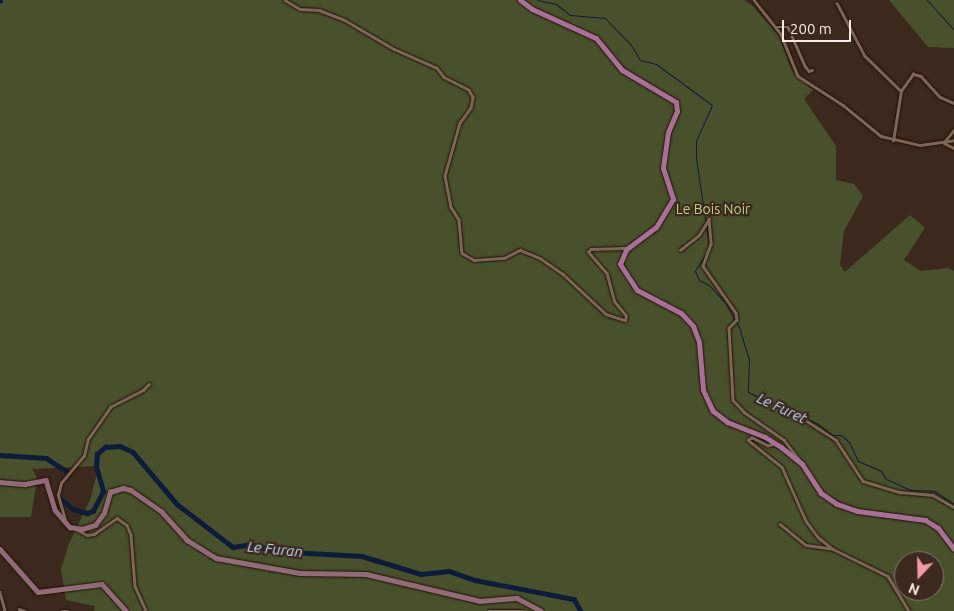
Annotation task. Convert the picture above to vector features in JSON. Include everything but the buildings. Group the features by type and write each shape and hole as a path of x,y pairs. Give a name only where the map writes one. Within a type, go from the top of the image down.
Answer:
{"main road":[{"path":"520,0 532,9 596,38 622,70 676,102 677,111 668,132 663,168 672,199 656,227 623,252 620,267 635,287 681,313 693,326 698,338 703,390 713,410 727,422 776,443 802,464 821,493 841,506 924,520 938,528 954,549"}],"street":[{"path":"286,0 300,9 319,10 343,19 394,49 437,68 444,77 464,86 473,97 446,169 451,206 459,220 462,252 474,260 504,258 520,250 540,258 563,274 606,314 625,320 626,316 614,301 607,274 588,252 591,248 629,248"},
{"path":"754,0 777,27 786,43 798,76 843,105 881,136 920,145 944,143 954,140"},
{"path":"837,3 865,56 901,91"},
{"path":"777,27 788,27 805,66 809,71 812,70"},
{"path":"893,140 901,91 911,75 918,74 940,97 954,103"},
{"path":"944,143 954,130"},
{"path":"944,143 954,148"},
{"path":"680,250 703,231 708,220 711,244 703,266 736,312 736,321 729,328 733,357 730,384 733,400 744,412 784,440 802,464"},
{"path":"73,528 58,495 61,483 70,475 84,456 88,439 110,407 143,390 149,384"},
{"path":"807,421 839,444 863,482 900,492 933,495 954,507"},
{"path":"776,443 770,446 752,438 748,440 782,467 806,521 833,549"},
{"path":"0,482 25,484 46,480 55,510 73,528 87,535 94,534 117,518 127,525 132,536 135,586 146,611"},
{"path":"73,528 95,524 104,513 110,492 123,488 131,490 158,509 187,540 216,558 292,572 366,574 480,601 517,598 542,611"},
{"path":"780,524 806,545 833,549 888,576 910,611"},
{"path":"0,549 38,592 102,584 126,611"},
{"path":"0,592 5,611"},
{"path":"19,609 25,611"},
{"path":"62,611 68,611"},
{"path":"489,611 523,611"}],"green space":[{"name":"Le Bois Noir","path":"0,0 744,0 753,6 779,36 792,71 813,90 804,99 836,146 836,180 854,184 863,196 844,231 840,265 845,272 910,215 925,228 904,260 921,271 949,268 954,271 954,611 94,611 95,606 66,600 61,569 68,546 90,500 99,466 32,469 37,478 31,517 0,517"},
{"path":"889,0 954,0 954,48 928,47"}],"waterway":[{"name":"Le Furet","path":"537,0 556,4 570,15 605,18 631,45 640,60 656,64 712,105 696,141 696,158 709,246"},
{"path":"927,0 954,30"},
{"name":"Le Furet","path":"708,250 695,271 699,280 709,285 725,302 739,327 749,359 748,392 818,424 832,435 841,435 849,442 858,461 881,471 886,479 911,490 934,491 954,504"},
{"name":"Le Furan","path":"61,499 73,509 87,513 93,511 103,491 96,467 97,454 105,447 120,446 133,452 177,504 233,547 251,544 272,551 362,556 421,574 449,571 475,580 574,599 581,611"},
{"name":"Le Furan","path":"0,455 46,458 69,473"}]}
